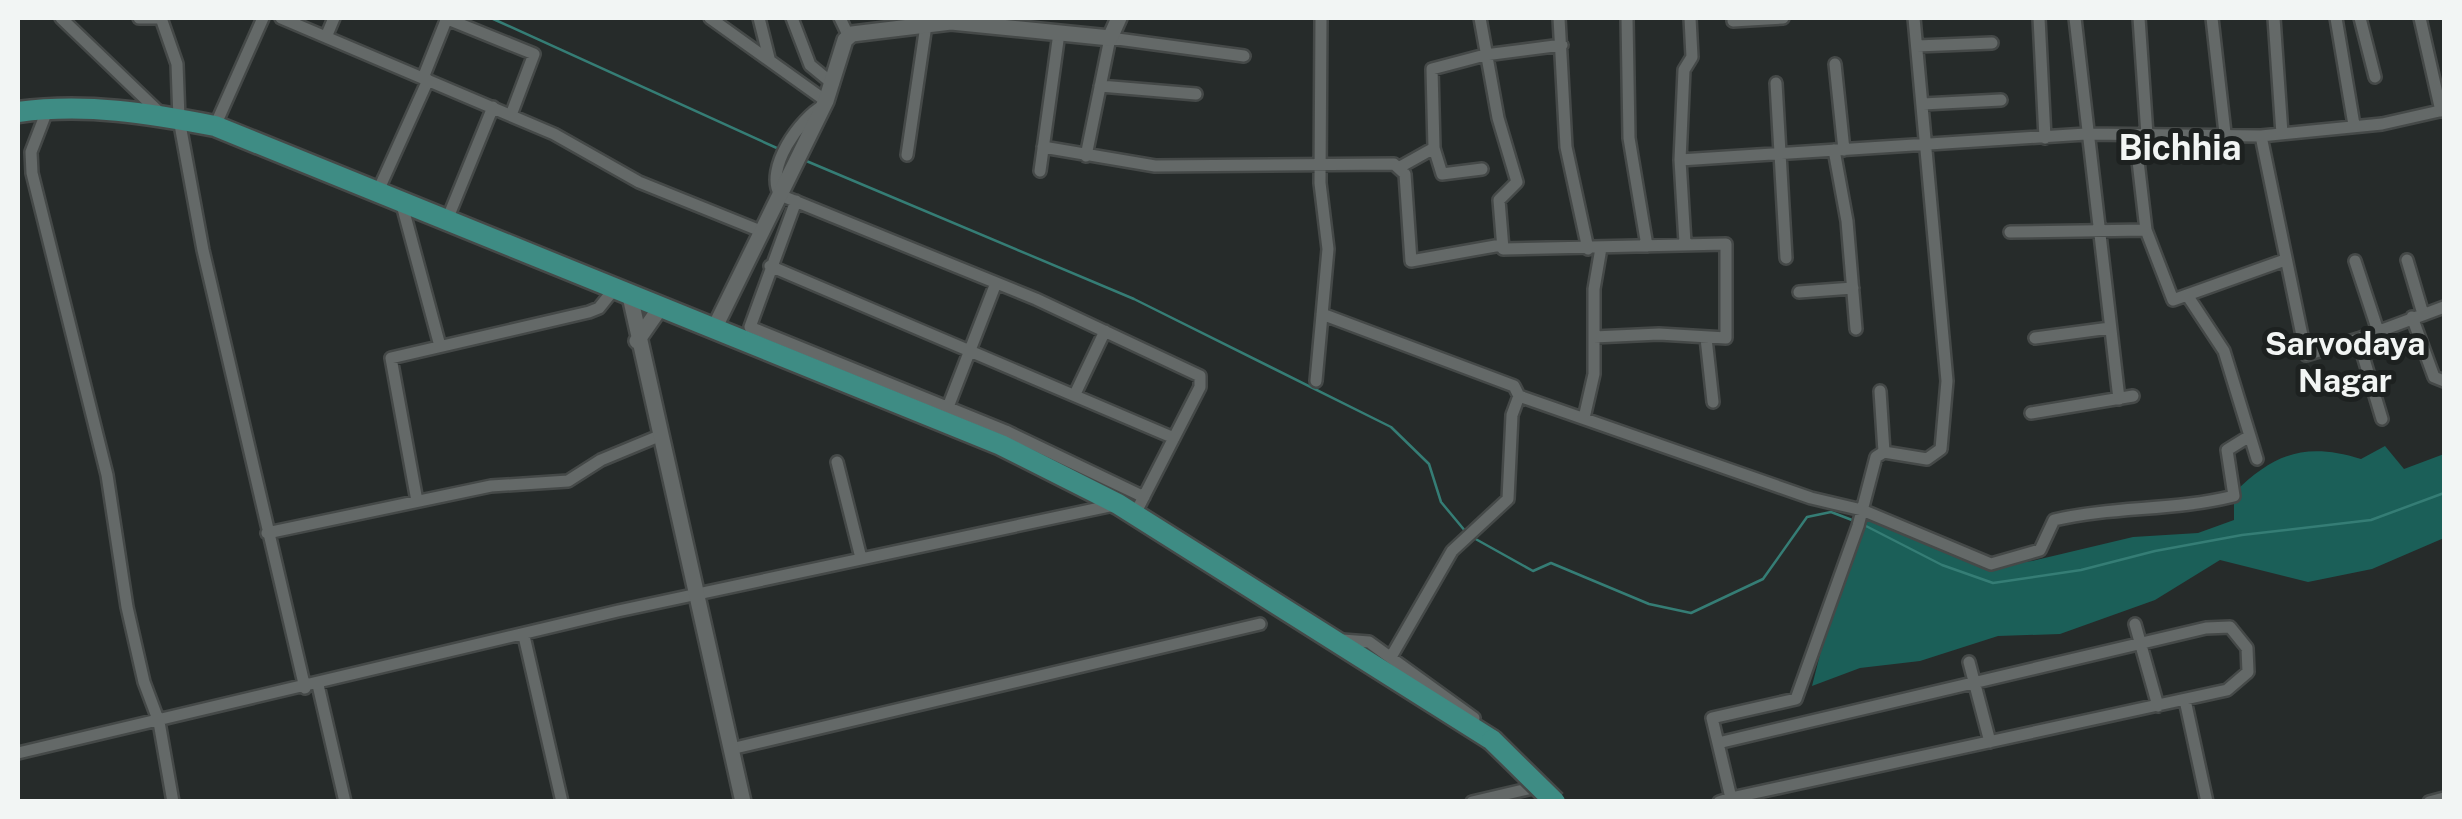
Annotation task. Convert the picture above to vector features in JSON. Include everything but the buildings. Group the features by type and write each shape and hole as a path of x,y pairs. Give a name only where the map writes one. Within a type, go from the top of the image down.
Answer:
{"highway":[{"path":"18,112 48,108 128,109 215,126 660,308 843,373 1132,505 1492,740 1552,793"}],"street":[{"path":"62,18 171,118"},
{"path":"138,18 158,18 177,64 171,118 305,688"},
{"path":"215,126 263,18"},
{"path":"281,18 554,134 639,182 763,232"},
{"path":"326,37 334,18"},
{"path":"378,191 426,79 446,18 534,54 511,115"},
{"path":"710,18 769,58 822,109"},
{"path":"758,18 769,58"},
{"path":"792,18 810,65 834,84"},
{"path":"785,168 834,84 848,37 840,18"},
{"path":"1086,156 1110,38 1119,18"},
{"path":"1316,381 1328,249 1320,164 1320,18"},
{"path":"1480,18 1517,182 1499,200 1501,245 1507,252 1726,244 1727,336 1594,337"},
{"path":"1559,18 1566,147 1594,248 1594,374 1584,418"},
{"path":"1627,18 1628,138 1647,246"},
{"path":"1686,243 1680,160 1684,70 1692,57 1690,18"},
{"path":"1732,21 1783,18"},
{"path":"1802,723 1796,699 1860,517 1876,457 1884,452 1926,459 1941,448 1947,380 1914,18"},
{"path":"2040,18 2045,138"},
{"path":"2076,18 2097,232 2119,399"},
{"path":"2138,18 2146,230 2172,299 2285,260"},
{"path":"2212,18 2226,132"},
{"path":"2274,18 2282,134"},
{"path":"2336,18 2354,125"},
{"path":"2360,18 2375,77"},
{"path":"1680,160 2086,134 2226,132 2262,136 2382,124 2442,110 2420,18"},
{"path":"848,37 951,22 1244,56"},
{"path":"907,155 926,25"},
{"path":"1040,171 1059,33"},
{"path":"1917,46 1992,44"},
{"path":"1482,169 1442,174 1434,148 1432,69 1486,55 1562,45"},
{"path":"1835,64 1856,329"},
{"path":"1776,83 1786,258"},
{"path":"1100,86 1196,94"},
{"path":"1922,104 2001,100"},
{"path":"447,220 492,107"},
{"path":"48,108 31,152 32,173 107,475 144,682 159,722 174,802"},
{"path":"714,329 780,194 799,128 822,109"},
{"path":"2262,136 2307,357 2444,308"},
{"path":"1043,148 1171,167 1400,167 1434,148"},
{"path":"1400,167 1405,174 1411,261 1501,245"},
{"path":"18,753 694,594 1132,505 1174,438 1200,387 1200,376 1105,330 780,194"},
{"path":"401,201 440,346"},
{"path":"796,201 750,327 843,373 948,407 1132,505"},
{"path":"2010,232 2146,230"},
{"path":"2407,260 2434,378 2444,382"},
{"path":"2354,261 2378,331"},
{"path":"770,266 972,348 1174,438"},
{"path":"948,407 996,283"},
{"path":"1799,292 1854,288"},
{"path":"417,501 389,360 589,312 623,292 743,802"},
{"path":"2187,295 2224,351 2258,459"},
{"path":"637,341 660,308"},
{"path":"1322,314 1514,386 1519,396 1991,564 2040,550 2054,520 2099,510 2182,507 2234,496 2227,450 2248,437"},
{"path":"2035,338 2110,328"},
{"path":"1075,394 1105,330"},
{"path":"1706,338 1713,402"},
{"path":"2358,338 2382,419"},
{"path":"1880,391 1884,452"},
{"path":"1391,658 1452,551 1508,499 1512,414 1519,396"},
{"path":"2031,413 2133,396"},
{"path":"267,532 519,482 568,481 601,460 659,436"},
{"path":"837,462 861,558"},
{"path":"731,748 1260,624"},
{"path":"2136,624 2158,706"},
{"path":"1718,743 2141,644 2230,627 2247,648 2248,672 2227,690 1725,800 1713,717 1796,699"},
{"path":"524,636 562,802"},
{"path":"1345,645 1369,642 1498,735 1565,802"},
{"path":"1970,662 1990,742"},
{"path":"318,685 345,802"},
{"path":"2185,700 2207,802"},
{"path":"1472,802 1552,793"},
{"path":"2429,802 2444,798"}],"shaded area":[{"path":"2385,446 2404,469 2444,454 2444,538 2372,569 2308,582 2220,560 2155,600 2060,634 1998,636 1920,661 1860,668 1812,686 1833,603 1865,518 1981,567 2032,561 2133,537 2198,533 2234,520 2234,493 2277,460 2307,452 2361,459"}],"waterway":[{"path":"491,18 779,149"},
{"path":"804,160 1134,299 1391,427 1429,464 1441,502 1466,532"},
{"path":"1864,525 1942,565 1993,583 2081,570 2242,535 2371,520 2444,493"},
{"path":"1472,537 1533,571 1551,563 1649,604 1691,613 1763,579 1807,517 1831,512 1852,520"}],"district":[{"name":"Bichhia","path":"2180,147"},
{"name":"Sarvodaya Nagar","path":"2345,362"}]}
